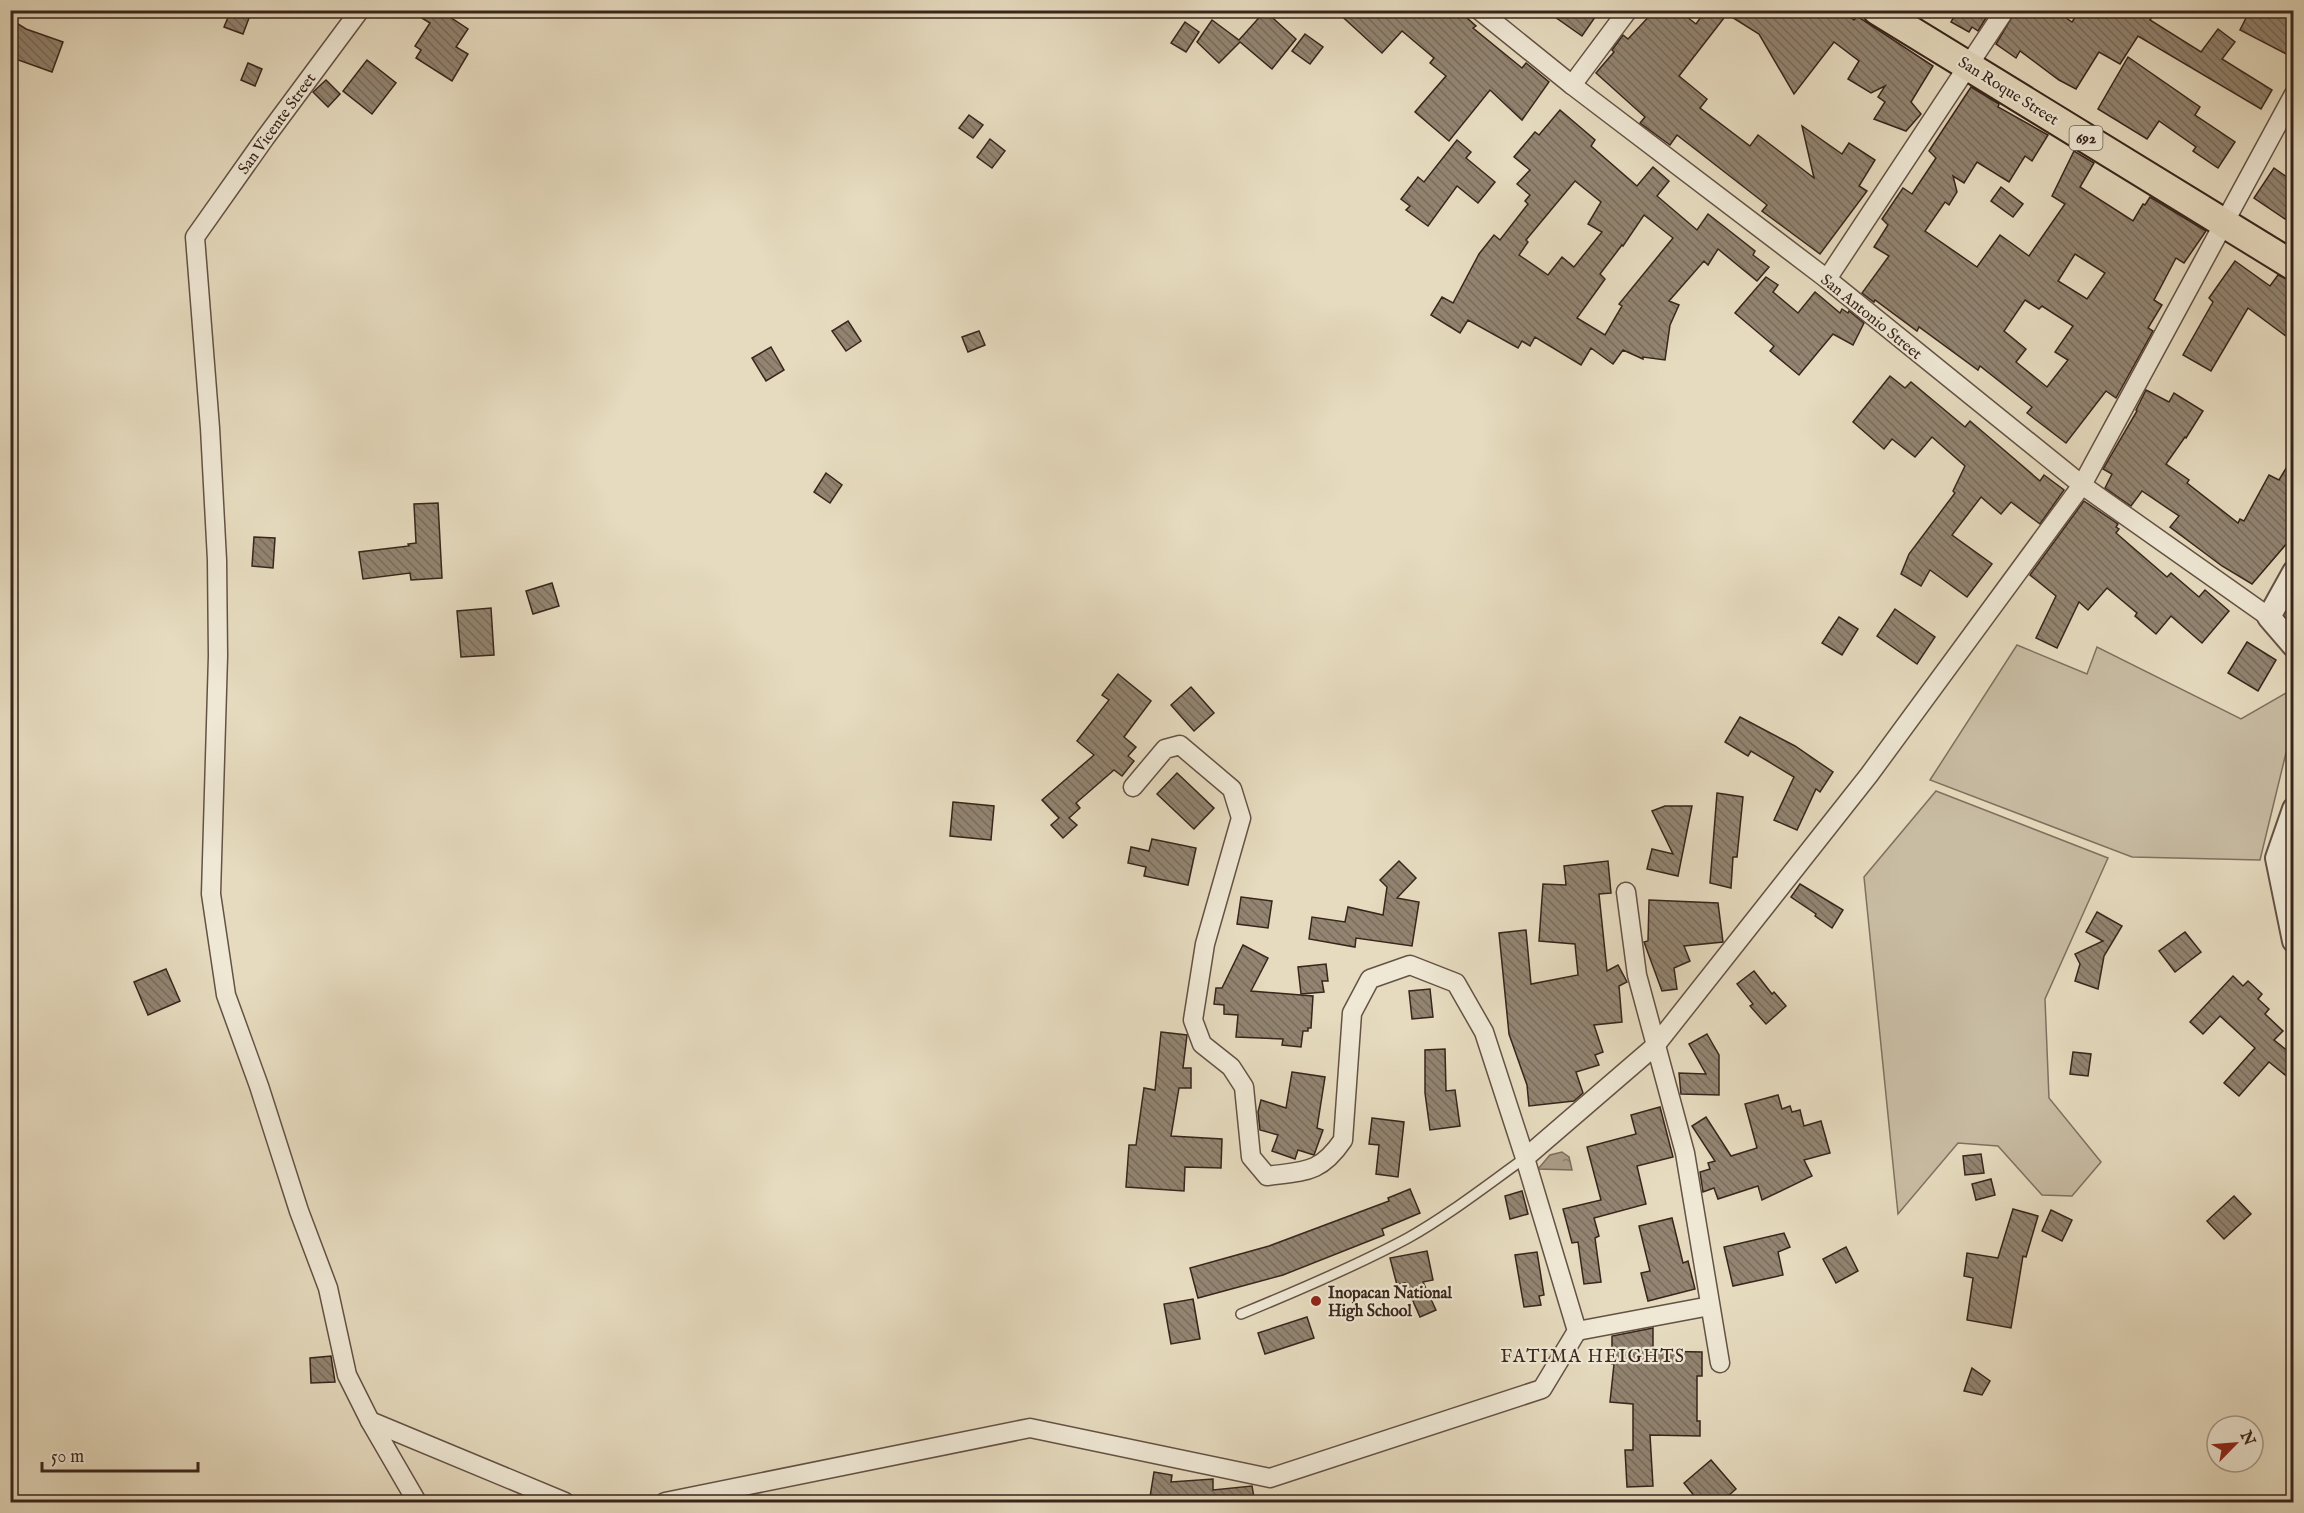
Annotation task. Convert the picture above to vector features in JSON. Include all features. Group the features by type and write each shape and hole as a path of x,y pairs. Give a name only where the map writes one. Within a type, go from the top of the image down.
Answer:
{"main road":[{"name":"San Roque Street","path":"1877,10 2294,266"}],"street":[{"name":"San Vicente Street","path":"360,10 195,237 210,428 217,560 218,656 211,894 226,995 327,1288 347,1375 370,1421"},
{"name":"San Antonio Street","path":"1479,10 1572,85 1827,279 2082,485 2269,617"},
{"path":"1572,85 1628,10"},
{"path":"1827,279 2005,10"},
{"path":"1526,1158 1655,1046 1869,775 2082,485 2294,94"},
{"path":"2294,572 2269,617 2294,645"},
{"path":"665,1503 1030,1428 1270,1478 1542,1389 1577,1331 1526,1158 1484,1032 1456,983 1410,965 1370,979 1352,1013 1343,1140 1331,1157 1312,1170 1267,1176 1251,1157 1244,1087 1231,1067 1202,1044 1193,1020 1205,944 1241,818 1232,789 1180,745 1165,749 1132,787"},
{"path":"2294,808 2277,858 2294,941"},
{"path":"1626,892 1637,975 1685,1153 1720,1363"},
{"path":"1577,1331 1710,1306"},
{"path":"370,1421 417,1503"},
{"path":"370,1421 565,1503"}],"lane":[{"path":"1241,1314 1329,1277 1409,1237 1526,1158"}],"shaded area":[{"path":"2017,645 2087,674 2097,647 2241,719 2293,689 2293,724 2260,860 2132,857 1930,780"},
{"path":"1936,791 2108,858 2045,999 2049,1098 2101,1162 2072,1196 2042,1195 1998,1146 1958,1143 1898,1214 1864,877"}],"water":[{"path":"1562,1152 1569,1157 1572,1170 1538,1169 1550,1155"}],"building":[{"path":"231,10 252,10 243,34 224,27"},
{"path":"409,10 454,10 450,17 468,29 456,47 468,54 452,81 416,58 421,50 415,46 430,23"},
{"path":"1335,10 1410,10 1419,18 1425,10 1458,10 1476,26 1473,28 1522,68 1526,63 1549,82 1522,120 1490,90 1449,141 1415,112 1446,76 1430,63 1434,58 1402,31 1382,53"},
{"path":"1545,10 1600,10 1582,36"},
{"path":"1655,10 1678,10 1696,24 1706,10 1840,10 1854,20 1857,16 1933,66 1911,102 1921,114 1906,131 1874,119 1885,102 1878,97 1885,86 1871,93 1848,79 1859,61 1834,42 1794,94 1759,34 1727,14 1679,76 1707,99 1700,108 1750,146 1758,135 1814,178 1802,126 1842,154 1849,143 1875,160 1859,186 1867,191 1820,254 1762,211 1767,205 1677,135 1670,145 1640,123 1645,117 1596,73 1614,52 1612,50 1623,35 1628,39"},
{"path":"1948,10 1991,10 1978,31 1972,27 1969,32 1951,22 1955,15"},
{"path":"2016,10 2042,10 2051,17 2056,11 2072,22 2080,10 2156,10 2150,20 2201,52 2218,29 2235,42 2222,59 2272,90 2261,109 2138,36 2120,64 2099,52 2076,89 2059,80 2020,51 2016,58 1996,44"},
{"path":"2250,10 2294,10 2294,58 2240,30"},
{"path":"1265,11 1296,39 1272,69 1240,42 1219,63 1197,42 1212,20 1239,40"},
{"path":"10,19 26,29 63,42 52,72 10,57"},
{"path":"1185,22 1199,32 1186,52 1171,43"},
{"path":"1305,34 1323,47 1310,64 1292,51"},
{"path":"2128,57 2200,107 2195,115 2235,142 2218,168 2193,151 2196,147 2159,121 2147,139 2098,109"},
{"path":"367,60 396,83 372,114 343,91"},
{"path":"248,63 262,69 255,86 241,80"},
{"path":"326,80 340,94 328,107 313,92"},
{"path":"1971,87 1999,104 1998,107 2048,135 2032,161 2025,156 2009,182 1977,162 1964,183 1953,176 1957,192 1949,205 1945,202 1925,231 1977,267 2000,235 2029,256 2065,204 2052,196 2074,151 2094,163 2080,187 2133,221 2150,197 2206,231 2184,263 2176,258 2154,300 2162,305 2148,328 2153,331 2116,398 2106,391 2066,443 2027,413 2032,407 1980,366 1978,370 1919,327 1917,331 1862,293 1889,256 1874,247 1888,225 1882,219 1903,188 1912,194 1936,158 1929,151","holes":["2075,254 2105,273 2087,299 2058,281","2025,300 2039,309 2042,306 2073,326 2055,352 2068,360 2047,387 2016,362 2026,349 2004,331"]},
{"path":"1560,110 1595,140 1591,146 1637,186 1653,167 1669,181 1657,196 1697,230 1708,214 1755,251 1753,255 1769,267 1757,281 1718,249 1708,265 1704,261 1669,301 1679,305 1670,325 1665,360 1643,357 1643,359 1623,350 1613,364 1591,348 1581,365 1535,337 1530,346 1522,341 1518,348 1468,320 1460,333 1431,315 1442,297 1453,303 1479,254 1494,235 1500,240 1528,204 1525,201 1530,195 1517,184 1530,170 1514,157 1535,132 1539,135","holes":["1575,181 1601,202 1588,224 1602,232 1574,267 1562,257 1548,275 1519,255 1528,242 1526,240","1644,215 1673,238 1619,304 1622,306 1605,335 1577,318 1605,279 1600,274"]},
{"path":"969,115 983,125 973,138 959,128"},
{"path":"990,139 1005,151 992,168 977,157"},
{"path":"1457,140 1471,152 1466,158 1495,182 1478,203 1457,186 1428,226 1406,210 1410,206 1401,199 1418,177 1424,182"},
{"path":"2274,168 2294,182 2294,206 2285,219 2254,198"},
{"path":"2001,187 2023,204 2013,217 1991,201"},
{"path":"2235,261 2270,286 2278,275 2294,282 2294,342 2248,308 2211,371 2183,355 2213,302 2209,298"},
{"path":"1766,277 1778,285 1773,292 1798,313 1815,292 1840,313 1842,309 1848,313 1849,311 1864,323 1853,345 1833,334 1799,375 1770,351 1774,346 1735,313"},
{"path":"848,321 861,341 846,351 832,331"},
{"path":"979,331 985,345 968,352 962,337"},
{"path":"771,347 784,370 766,381 752,358"},
{"path":"1890,376 1905,388 1911,382 1965,427 1970,421 2040,481 2044,475 2064,490 2040,524 2011,502 2001,514 1981,497 1952,535 1992,564 1967,597 1930,570 1921,586 1901,574 1909,554 1955,493 1953,491 1965,466 1932,437 1915,457 1892,439 1884,449 1853,422"},
{"path":"2146,390 2169,402 2174,393 2203,411 2166,464 2189,480 2187,483 2238,523 2240,519 2244,521 2269,475 2279,480 2294,455 2294,535 2252,584 2222,566 2170,527 2179,516 2142,491 2131,506 2105,488 2112,474 2103,469 2137,411"},
{"path":"826,473 842,485 830,503 814,492"},
{"path":"2084,501 2118,524 2116,527 2119,529 2116,533 2167,577 2171,573 2199,597 2205,590 2229,611 2202,643 2171,616 2156,634 2135,616 2137,613 2107,588 2088,610 2079,602 2057,648 2036,638 2056,596 2030,575"},
{"path":"438,503 442,578 411,580 410,573 363,579 359,552 409,546 408,544 416,543 414,504"},
{"path":"254,537 275,538 273,568 252,566"},
{"path":"552,583 559,606 533,614 526,591"},
{"path":"491,608 494,655 461,657 457,611"},
{"path":"1895,609 1935,637 1917,664 1877,636"},
{"path":"1839,617 1858,629 1842,655 1822,643"},
{"path":"2247,642 2276,660 2258,691 2228,673"},
{"path":"1118,674 1151,701 1124,737 1136,747 1128,756 1134,761 1122,776 1114,770 1076,803 1080,808 1069,818 1077,825 1063,838 1051,825 1059,818 1042,800 1094,755 1077,741 1109,700 1102,695"},
{"path":"1191,687 1214,713 1194,731 1171,705"},
{"path":"1740,717 1795,746 1833,772 1820,792 1816,789 1797,830 1774,820 1794,777 1751,751 1748,756 1725,742"},
{"path":"1177,773 1214,808 1194,829 1157,794"},
{"path":"1717,793 1743,797 1737,857 1733,857 1731,888 1710,883"},
{"path":"953,802 994,806 991,840 950,836"},
{"path":"1665,806 1692,806 1678,876 1647,869 1652,849 1673,854 1652,811"},
{"path":"1152,839 1196,848 1188,885 1144,876 1146,867 1128,863 1131,847 1149,851"},
{"path":"1399,861 1416,878 1397,898 1419,902 1412,946 1356,938 1355,947 1309,939 1312,917 1345,922 1348,907 1383,915 1387,887 1380,880"},
{"path":"1608,861 1611,893 1599,894 1607,971 1618,965 1627,982 1619,986 1622,1022 1594,1025 1603,1052 1595,1055 1599,1065 1576,1072 1583,1093 1574,1101 1529,1106 1527,1085 1509,1034 1499,933 1526,930 1531,984 1578,975 1575,944 1539,941 1543,884 1566,885 1564,866"},
{"path":"1800,884 1843,910 1832,928 1791,897"},
{"path":"1241,897 1272,901 1268,928 1237,924"},
{"path":"1649,900 1718,903 1723,942 1684,946 1690,961 1674,968 1677,989 1662,991 1644,942 1648,941"},
{"path":"2097,912 2122,926 2104,956 2098,989 2075,981 2080,964 2075,954 2103,941 2086,932"},
{"path":"2185,932 2201,952 2175,972 2159,951"},
{"path":"1243,945 1268,958 1251,991 1313,996 1311,1028 1303,1031 1301,1047 1282,1045 1283,1039 1236,1037 1238,1015 1224,1014 1224,1005 1214,1004 1216,988 1222,988"},
{"path":"1326,964 1328,981 1322,981 1324,992 1301,994 1298,967"},
{"path":"166,969 180,1001 148,1015 134,982"},
{"path":"1754,971 1772,994 1774,992 1786,1006 1766,1024 1750,1006 1753,1004 1737,984"},
{"path":"2233,976 2243,986 2248,981 2262,994 2258,999 2269,1009 2265,1014 2283,1031 2274,1040 2294,1056 2294,1082 2269,1062 2239,1096 2224,1083 2255,1048 2220,1016 2203,1034 2190,1022"},
{"path":"1430,989 1433,1017 1412,1019 1409,991"},
{"path":"1161,1032 1187,1035 1183,1068 1191,1068 1191,1088 1179,1088 1171,1136 1222,1139 1221,1168 1185,1167 1184,1191 1126,1187 1129,1145 1136,1145 1144,1088 1155,1090"},
{"path":"1707,1034 1719,1055 1719,1095 1681,1094 1679,1073 1706,1074 1689,1044"},
{"path":"1445,1049 1446,1091 1455,1090 1460,1126 1430,1130 1425,1093 1425,1050"},
{"path":"2073,1052 2091,1054 2088,1076 2070,1074"},
{"path":"1292,1072 1325,1077 1317,1128 1323,1130 1314,1155 1298,1150 1295,1159 1272,1151 1278,1135 1260,1130 1258,1112 1261,1100 1286,1108"},
{"path":"1778,1095 1782,1109 1790,1106 1792,1112 1800,1110 1804,1126 1821,1121 1830,1153 1804,1160 1812,1176 1762,1200 1758,1186 1718,1199 1714,1188 1703,1192 1700,1172 1710,1169 1708,1163 1715,1161 1692,1126 1706,1117 1731,1156 1757,1148 1745,1104"},
{"path":"1660,1107 1673,1157 1637,1166 1646,1204 1594,1218 1599,1236 1595,1238 1601,1282 1584,1284 1578,1242 1572,1243 1563,1209 1601,1200 1587,1147 1636,1134 1631,1115"},
{"path":"1372,1118 1404,1122 1398,1177 1376,1174 1379,1145 1369,1144"},
{"path":"1981,1154 1984,1173 1965,1175 1963,1156"},
{"path":"1991,1179 1995,1195 1976,1200 1972,1184"},
{"path":"1410,1189 1420,1213 1382,1229 1384,1235 1283,1275 1198,1298 1190,1268 1269,1246 1389,1201 1388,1198"},
{"path":"1522,1191 1528,1214 1510,1219 1505,1196"},
{"path":"2234,1196 2251,1214 2224,1239 2207,1221"},
{"path":"2013,1209 2038,1216 2026,1257 2023,1256 2011,1328 1967,1320 1973,1278 1964,1276 1967,1253 1998,1258"},
{"path":"2051,1210 2072,1220 2062,1241 2042,1231"},
{"path":"1672,1218 1683,1263 1688,1261 1695,1289 1648,1301 1641,1273 1650,1271 1639,1226"},
{"path":"1784,1233 1790,1247 1778,1252 1783,1275 1733,1286 1724,1247"},
{"path":"1846,1247 1858,1271 1836,1283 1823,1259"},
{"path":"1427,1251 1433,1280 1423,1282 1436,1310 1420,1317 1405,1283 1397,1285 1390,1258"},
{"path":"1537,1252 1544,1295 1539,1296 1541,1305 1524,1307 1515,1255"},
{"path":"1193,1299 1200,1339 1171,1344 1164,1304"},
{"path":"1307,1317 1314,1338 1265,1354 1258,1333"},
{"path":"1653,1328 1653,1351 1702,1352 1702,1376 1697,1376 1697,1421 1700,1421 1700,1436 1650,1435 1653,1486 1627,1487 1625,1450 1633,1450 1633,1404 1610,1402 1614,1364 1612,1364 1612,1336"},
{"path":"331,1356 335,1382 311,1383 310,1358"},
{"path":"1972,1368 1990,1381 1982,1395 1964,1391"},
{"path":"1711,1460 1736,1489 1720,1503 1700,1503 1684,1483"},
{"path":"1154,1472 1172,1475 1171,1482 1213,1479 1213,1490 1252,1486 1255,1503 1149,1503"}],"place":[{"name":"Inopacan National High School","path":"1316,1301"}],"district":[{"name":"FATIMA HEIGHTS","path":"1593,1356"}]}
